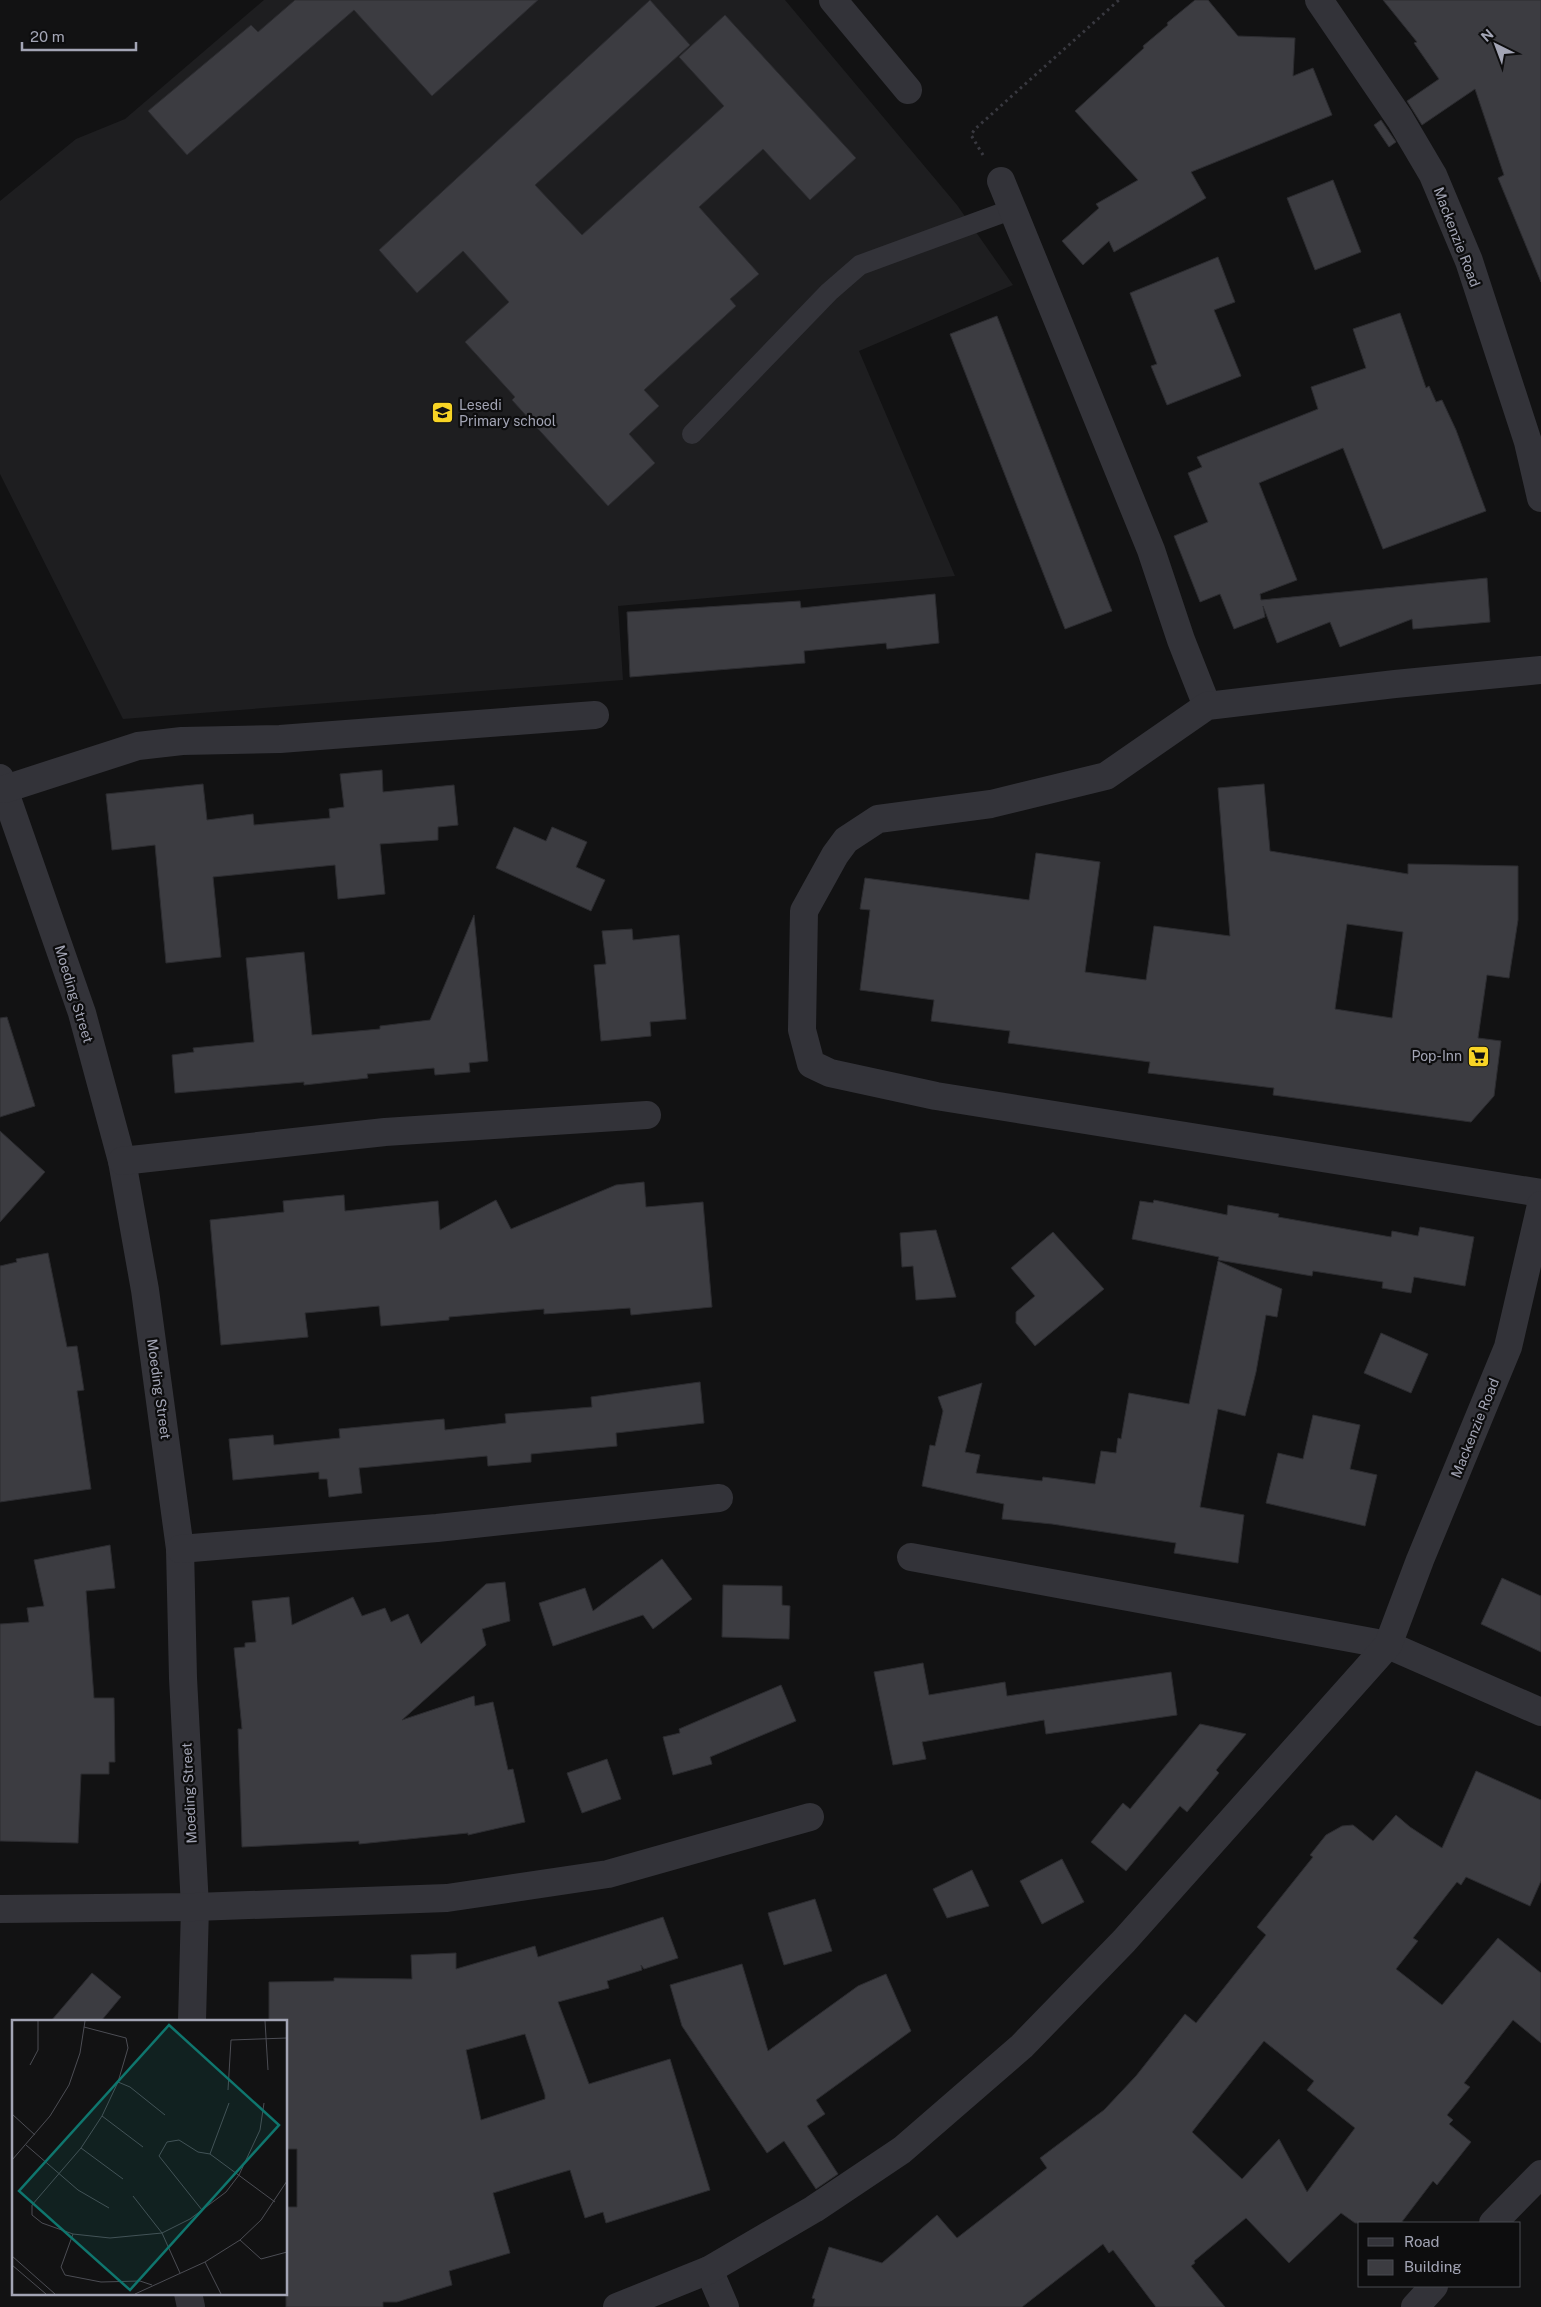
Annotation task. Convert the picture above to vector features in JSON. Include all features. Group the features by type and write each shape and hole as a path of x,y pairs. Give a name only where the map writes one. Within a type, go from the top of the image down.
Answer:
{"street":[{"path":"833,0 908,90"},
{"name":"Mackenzie Road","path":"1319,0 1400,119 1433,174 1468,261 1528,442 1541,498"},
{"path":"1000,181 1151,550 1181,640 1206,706"},
{"path":"1541,670 1395,684 1206,706 1106,776 991,804 878,819 846,840 835,855 804,911 802,1030 811,1064 830,1073 936,1096 1541,1193"},
{"path":"2,784 138,746 182,741 280,739 595,715"},
{"name":"Moeding Street","path":"2,784 82,1013 122,1161 145,1290 180,1549 183,1678 195,1907 192,2020"},
{"path":"122,1161 385,1132 648,1115"},
{"name":"Mackenzie Road","path":"1388,1645 1420,1560 1508,1347 1541,1204"},
{"path":"180,1549 437,1528 719,1498"},
{"path":"911,1557 1388,1645 1541,1712"},
{"path":"617,2307 709,2270 814,2208 902,2150 1022,2046 1124,1941 1388,1645"},
{"path":"0,1909 195,1907 447,1898 608,1874 810,1817"},
{"path":"1494,2222 1541,2174"},
{"path":"709,2270 725,2307"},
{"path":"1414,2307 1433,2287"},
{"path":"188,2294 190,2307"}],"lane":[{"path":"692,434 829,292 860,265 1013,209"}],"path":[{"path":"1000,181 971,135 975,128 1119,0"}],"shaded area":[{"name":"Lesedi Primary school","path":"264,0 785,0 957,205 1013,285 859,351 955,576 618,606 623,680 123,719 0,474 0,201 76,139 125,119"}],"building":[{"path":"295,0 538,0 432,96 354,10 187,155 148,111 251,25 258,32"},
{"path":"650,0 690,45 535,185 582,235 724,106 679,57 725,15 856,158 810,200 763,149 699,207 759,274 730,299 736,306 644,390 659,406 629,434 655,463 608,506 512,400 515,397 465,342 509,302 463,251 417,293 379,250"},
{"path":"1195,0 1208,0 1238,36 1295,38 1293,76 1313,68 1332,115 1191,172 1206,198 1114,252 1109,241 1083,265 1062,241 1099,208 1096,204 1138,180 1075,111 1144,48 1143,46 1168,25 1167,23"},
{"path":"1383,0 1541,0 1541,282 1498,178 1504,175 1475,89 1422,125 1407,101 1439,79 1414,43 1417,42"},
{"path":"1381,120 1396,142 1389,147 1374,125"},
{"path":"1333,180 1361,252 1315,270 1287,198"},
{"path":"1218,257 1235,302 1214,310 1241,376 1167,405 1151,366 1157,364 1130,293"},
{"path":"1400,313 1426,388 1429,386 1436,402 1442,400 1456,430 1486,511 1383,549 1343,448 1259,483 1297,580 1260,594 1261,600 1487,578 1490,622 1413,629 1412,619 1340,647 1330,622 1277,643 1263,606 1265,617 1234,629 1220,594 1200,602 1174,536 1208,522 1188,473 1202,467 1197,457 1318,409 1311,387 1366,368 1353,329"},
{"path":"997,316 1112,611 1065,629 950,334"},
{"path":"935,594 939,643 887,649 886,643 804,651 805,663 630,677 627,612 800,601 801,608"},
{"path":"382,770 383,792 454,785 458,825 438,827 438,840 380,844 385,894 338,899 335,865 213,877 221,957 166,963 155,845 112,850 106,794 203,784 207,820 253,814 254,825 330,818 329,809 344,807 340,774"},
{"path":"1264,784 1270,851 1408,874 1408,864 1518,866 1518,920 1509,978 1487,975 1478,1038 1501,1041 1494,1096 1471,1122 1273,1095 1274,1088 1148,1073 1150,1062 1008,1043 1010,1031 931,1021 934,1000 860,990 870,910 860,909 865,878 1029,900 1036,853 1100,862 1085,972 1146,980 1154,926 1230,936 1218,788","holes":["1347,924 1403,932 1392,1018 1335,1009"]},
{"path":"514,827 546,841 552,827 587,842 576,867 605,880 591,911 496,868"},
{"path":"474,915 488,1061 469,1063 470,1072 435,1075 434,1068 367,1074 368,1078 304,1085 304,1082 175,1093 172,1055 194,1052 193,1048 254,1042 246,958 304,952 312,1035 380,1029 380,1026 430,1020"},
{"path":"632,929 633,940 679,935 686,1019 650,1022 651,1036 601,1041 594,965 606,964 602,931"},
{"path":"7,1017 35,1106 0,1117 0,1018"},
{"path":"0,1131 45,1172 0,1222"},
{"path":"644,1182 646,1207 703,1202 712,1307 631,1315 630,1308 544,1314 544,1309 449,1317 449,1320 381,1326 379,1306 305,1313 308,1337 221,1345 210,1220 284,1212 283,1201 344,1195 345,1211 438,1201 440,1230 496,1200 511,1229 616,1185"},
{"path":"1154,1200 1227,1215 1228,1205 1279,1214 1278,1217 1391,1237 1392,1231 1418,1236 1420,1227 1474,1237 1465,1286 1414,1277 1411,1293 1382,1288 1383,1282 1313,1271 1312,1276 1218,1260 1219,1257 1132,1239 1140,1201 1153,1203"},
{"path":"936,1230 956,1297 916,1300 913,1266 902,1267 900,1233"},
{"path":"1053,1232 1104,1289 1035,1346 1016,1323 1016,1312 1035,1296 1011,1268"},
{"path":"48,1253 67,1347 77,1346 84,1390 77,1391 91,1489 0,1502 0,1266 17,1262 16,1259"},
{"path":"1218,1261 1282,1289 1277,1317 1266,1315 1256,1372 1245,1416 1218,1409 1200,1507 1244,1515 1238,1563 1174,1553 1176,1543 1052,1524 1002,1519 1004,1504 922,1486 930,1445 935,1446 943,1411 938,1397 982,1383 965,1452 980,1455 976,1473 1042,1481 1043,1477 1095,1484 1101,1451 1116,1453 1118,1438 1121,1439 1129,1393 1189,1404"},
{"path":"1381,1333 1428,1354 1411,1393 1364,1373"},
{"path":"700,1382 704,1423 616,1433 617,1446 531,1454 531,1462 488,1466 487,1456 359,1468 362,1493 329,1497 327,1479 319,1479 319,1472 233,1480 229,1439 273,1435 274,1445 340,1438 339,1429 444,1419 445,1430 506,1423 505,1414 592,1407 591,1397"},
{"path":"1313,1415 1360,1425 1350,1469 1377,1475 1365,1526 1266,1503 1278,1453 1303,1459"},
{"path":"110,1545 115,1588 86,1591 94,1698 114,1698 115,1762 109,1762 109,1774 81,1774 78,1843 0,1841 0,1624 29,1622 27,1608 44,1606 34,1560"},
{"path":"662,1559 692,1599 653,1629 643,1615 553,1646 539,1603 585,1588 593,1611"},
{"path":"1502,1578 1541,1596 1541,1652 1481,1624"},
{"path":"505,1582 510,1621 482,1629 486,1645 402,1720 474,1696 475,1706 493,1702 508,1770 513,1769 525,1822 468,1835 468,1833 359,1844 359,1841 242,1847 238,1729 242,1729 234,1648 245,1647 245,1643 256,1642 252,1601 289,1597 292,1625 353,1597 362,1616 385,1608 391,1622 408,1614 421,1644 486,1584"},
{"path":"723,1585 782,1586 782,1605 790,1606 789,1639 722,1637"},
{"path":"923,1663 929,1695 1005,1682 1007,1696 1171,1672 1177,1715 1046,1734 1044,1720 922,1742 926,1759 893,1765 874,1672"},
{"path":"781,1685 796,1721 710,1757 712,1764 673,1775 663,1737 680,1733 679,1729"},
{"path":"1200,1724 1246,1734 1216,1770 1219,1773 1187,1812 1180,1806 1126,1871 1091,1842 1123,1803 1130,1809"},
{"path":"607,1759 621,1799 582,1813 567,1773"},
{"path":"1476,1771 1541,1800 1541,1881 1530,1906 1466,1877 1461,1885 1457,1882 1413,1938 1418,1941 1396,1969 1442,2005 1498,1938 1541,1973 1541,2043 1513,2020 1464,2083 1470,2087 1447,2115 1453,2120 1449,2124 1471,2142 1437,2185 1433,2181 1402,2222 1355,2223 1341,2213 1289,2263 1246,2218 1194,2261 1195,2263 1191,2266 1225,2307 1156,2307 1113,2250 1109,2253 1103,2244 1022,2307 813,2307 815,2299 812,2298 829,2247 882,2263 937,2215 957,2238 1047,2168 1040,2158 1104,2110 1136,2076 1185,2014 1196,2023 1266,1935 1257,1927 1313,1857 1310,1855 1326,1835 1342,1826 1353,1825 1373,1841 1396,1815 1410,1827 1442,1848","holes":["1264,2041 1314,2081 1307,2090 1355,2128 1307,2192 1279,2139 1242,2179 1192,2132"]},
{"path":"1062,1859 1084,1902 1042,1924 1020,1881"},
{"path":"972,1870 989,1906 947,1918 933,1889"},
{"path":"815,1899 832,1951 784,1965 768,1913"},
{"path":"663,1917 678,1958 644,1969 641,1965 642,1970 607,1981 609,1988 558,2002 589,2084 670,2059 710,2190 606,2223 603,2212 585,2218 570,2170 493,2193 510,2253 449,2271 452,2285 397,2302 383,2302 383,2307 286,2307 286,2294 288,2294 288,2207 297,2207 297,2149 288,2149 288,2020 269,2020 269,1982 334,1981 334,1978 412,1979 411,1955 456,1953 456,1969 535,1946 538,1957","holes":["525,2034 545,2099 481,2120 466,2050"]},
{"path":"742,1964 768,2051 858,1986 886,1974 911,2031 816,2100 825,2114 807,2126 838,2174 816,2189 784,2141 767,2153 682,2026 670,1985"},
{"path":"92,1973 121,1997 102,2020 52,2020"}],"place":[{"name":"Lesedi Primary school","path":"443,413"},
{"name":"Pop-Inn","path":"1478,1056"}]}
